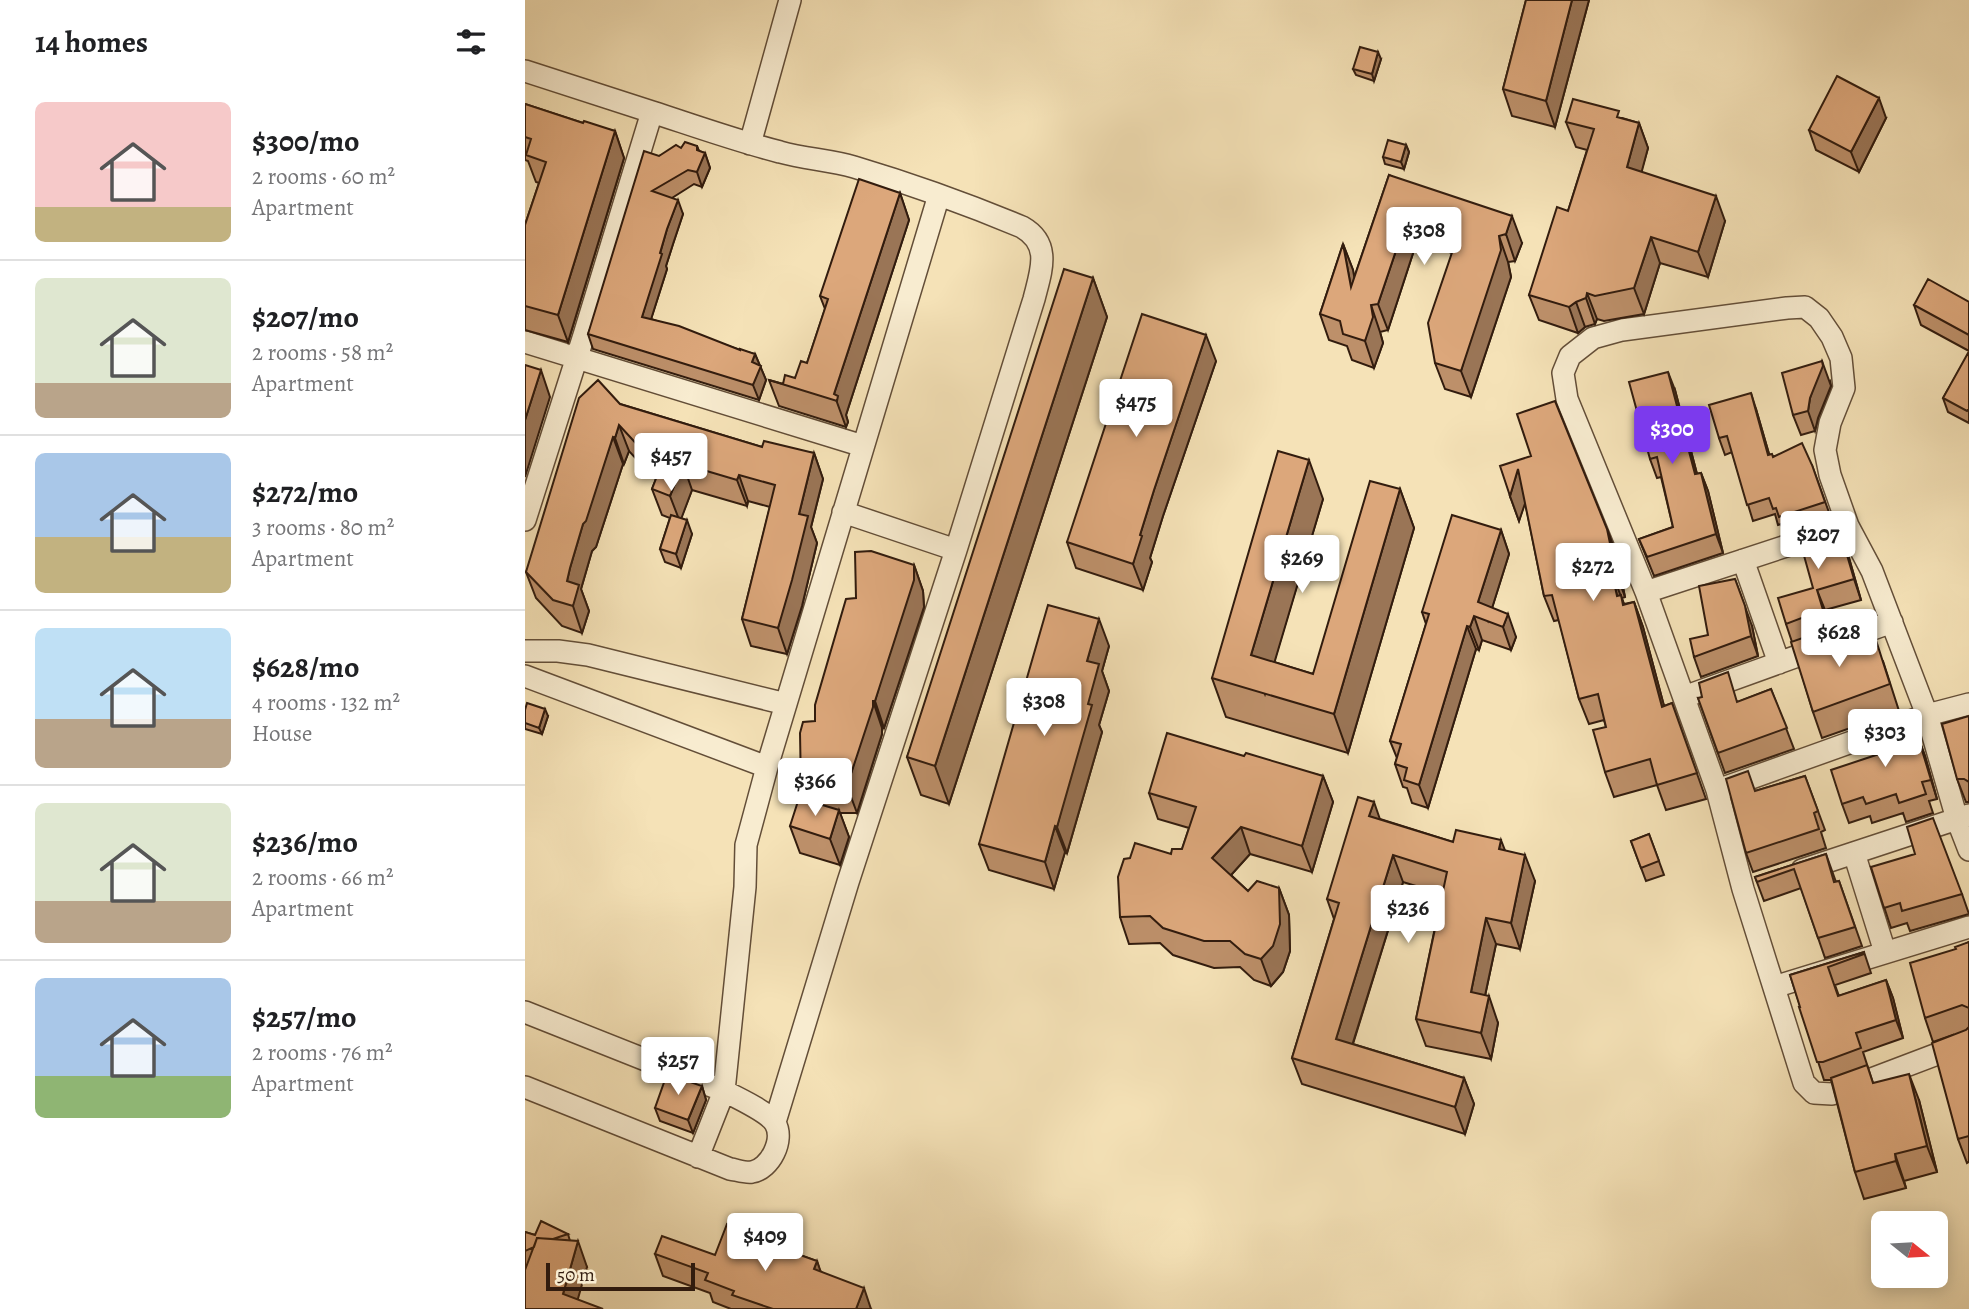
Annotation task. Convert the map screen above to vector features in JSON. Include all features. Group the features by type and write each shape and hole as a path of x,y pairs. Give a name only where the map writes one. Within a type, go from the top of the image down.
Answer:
{"street":[{"path":"750,144 790,0"},
{"path":"525,71 750,144 854,167 939,195 1022,227 1037,239 1042,250 1042,266 1034,299 848,882 775,1122 778,1135 776,1148 761,1169 750,1172 730,1169 525,1087"},
{"path":"525,520 652,112"},
{"path":"698,1157 724,1091 745,887 746,845 939,195"},
{"path":"1969,850 1963,817 1927,715 1872,571 1848,526 1830,475 1825,450 1830,423 1844,388 1841,358 1832,337 1819,318 1805,307 1787,307 1622,330 1593,338 1570,356 1563,373 1567,399 1646,592 1717,790 1743,889 1804,1083 1814,1093 1832,1094 1969,1042"},
{"path":"525,342 863,446"},
{"path":"843,512 956,550"},
{"path":"1646,592 1848,526"},
{"path":"1743,560 1779,663"},
{"path":"1684,697 1892,622"},
{"path":"525,651 558,650 588,655 786,704"},
{"path":"525,676 767,767"},
{"path":"1717,790 1927,715 1969,704"},
{"path":"1743,889 1963,817"},
{"path":"1854,853 1885,952"},
{"path":"1774,987 1969,927"},
{"path":"525,1012 724,1091 750,1104 775,1122"}],"building":[{"path":"1526,0 1572,0 1546,101 1503,89"},
{"path":"1360,47 1378,52 1372,74 1353,69"},
{"path":"1837,76 1879,98 1851,152 1809,130"},
{"path":"1573,99 1619,111 1617,117 1639,123 1627,167 1716,196 1698,252 1651,237 1634,288 1595,296 1587,293 1586,298 1569,307 1529,295 1557,207 1568,211 1594,129 1566,122"},
{"path":"525,104 615,131 558,315 525,306 525,225 546,162 526,155 531,139 525,137"},
{"path":"1388,140 1406,145 1401,162 1383,157"},
{"path":"685,142 697,146 697,150 705,153 697,172 688,170 652,191 678,200 642,317 679,326 755,354 752,362 761,366 753,385 588,334 644,151 659,156 676,145 681,148"},
{"path":"1389,175 1512,216 1506,234 1499,236 1501,250 1461,371 1435,363 1428,323 1459,232 1408,215 1378,304 1371,305 1373,317 1365,341 1343,334 1340,321 1320,314 1343,244 1351,287"},
{"path":"859,179 900,193 834,394 838,396 837,401 769,380 783,384 785,375 795,378 801,361 807,363 828,299 820,296"},
{"path":"1064,269 1093,278 935,766 907,757"},
{"path":"1928,279 1969,302 1969,335 1914,305"},
{"path":"1142,314 1206,335 1154,490 1133,564 1067,542"},
{"path":"1968,353 1969,409 1967,411 1943,398"},
{"path":"1822,361 1823,366 1810,398 1808,411 1793,415 1782,373"},
{"path":"525,365 541,370 525,420"},
{"path":"1668,372 1695,474 1701,473 1716,534 1647,557 1639,539 1673,527 1657,457 1650,459 1629,382"},
{"path":"598,380 620,404 762,447 764,441 814,453 799,514 808,516 778,628 742,619 775,485 739,475 737,480 683,464 670,496 652,489 664,458 644,452 619,425 570,568 567,581 579,585 573,606 553,600 526,572 579,398"},
{"path":"1751,393 1768,455 1772,454 1773,457 1802,443 1825,502 1779,517 1769,498 1747,505 1727,436 1719,438 1709,405"},
{"path":"1555,401 1607,529 1616,572 1612,573 1617,596 1621,595 1623,605 1634,602 1662,707 1672,703 1697,773 1657,785 1650,759 1605,772 1593,730 1606,727 1598,694 1579,699 1552,595 1544,596 1518,469 1510,496 1500,466 1531,456 1517,414"},
{"path":"1278,451 1309,460 1251,655 1313,674 1370,481 1400,489 1334,714 1212,678"},
{"path":"671,515 687,520 676,554 660,549"},
{"path":"1452,515 1501,530 1478,602 1508,614 1503,627 1474,616 1470,627 1467,626 1419,785 1404,780 1407,768 1395,764 1401,744 1390,741 1429,614 1422,612"},
{"path":"1832,523 1837,539 1842,538 1854,579 1817,590 1823,610 1786,624 1778,598 1813,588 1798,534"},
{"path":"871,551 914,565 914,580 847,786 801,787 800,733 803,722 815,721 815,705 846,599 856,598 855,552"},
{"path":"1735,579 1745,606 1751,636 1694,657 1690,639 1708,635 1699,586"},
{"path":"1048,605 1099,619 1087,661 1099,664 1088,704 1092,705 1045,862 979,844"},
{"path":"1828,629 1833,648 1874,634 1890,684 1813,712 1791,642"},
{"path":"1728,672 1737,702 1771,689 1787,728 1718,753 1698,698 1702,697 1699,683"},
{"path":"527,703 545,709 539,728 525,723"},
{"path":"1969,716 1969,782 1957,779 1942,724"},
{"path":"1900,717 1907,740 1918,737 1931,780 1922,782 1926,794 1899,803 1896,794 1866,804 1863,797 1842,804 1831,770 1879,754 1870,728"},
{"path":"1167,733 1323,776 1302,846 1241,827 1212,858 1248,891 1257,881 1279,888 1280,924 1273,946 1261,959 1245,954 1230,941 1204,941 1163,928 1150,916 1120,917 1118,877 1124,859 1130,858 1135,843 1171,854 1172,849 1182,849 1196,807 1149,793"},
{"path":"1748,771 1755,791 1805,776 1818,811 1814,813 1819,829 1746,853 1726,779"},
{"path":"1358,797 1374,802 1369,816 1453,842 1456,830 1501,840 1499,849 1525,855 1511,923 1486,918 1471,992 1489,996 1481,1033 1416,1019 1447,872 1393,855 1336,1039 1464,1078 1455,1107 1292,1058 1339,903 1327,899"},
{"path":"799,798 839,810 830,839 790,826"},
{"path":"1933,818 1962,894 1902,911 1900,903 1884,908 1871,867 1915,854 1907,827"},
{"path":"1649,834 1659,861 1641,868 1631,841"},
{"path":"1826,854 1834,882 1839,881 1855,927 1818,938 1794,869 1757,882 1755,877"},
{"path":"1969,942 1969,1008 1962,1005 1925,1018 1910,963 1956,949 1955,947"},
{"path":"1864,952 1828,967 1838,996 1886,980 1896,1020 1856,1033 1861,1048 1817,1062 1790,975"},
{"path":"1969,1027 1969,1136 1958,1139 1932,1043"},
{"path":"1867,1065 1873,1083 1909,1074 1927,1146 1895,1154 1896,1161 1855,1172 1831,1078"},
{"path":"667,1074 702,1086 688,1120 655,1108"},
{"path":"541,1221 568,1234 553,1239 537,1238 534,1247 525,1251 525,1232 535,1235"},
{"path":"727,1224 774,1242 772,1245 817,1261 814,1269 864,1288 856,1309 773,1309 732,1295 734,1291 705,1280 708,1273 655,1254 662,1236 715,1255"},
{"path":"537,1238 578,1241 563,1294 603,1309 525,1309 525,1270"}]}
